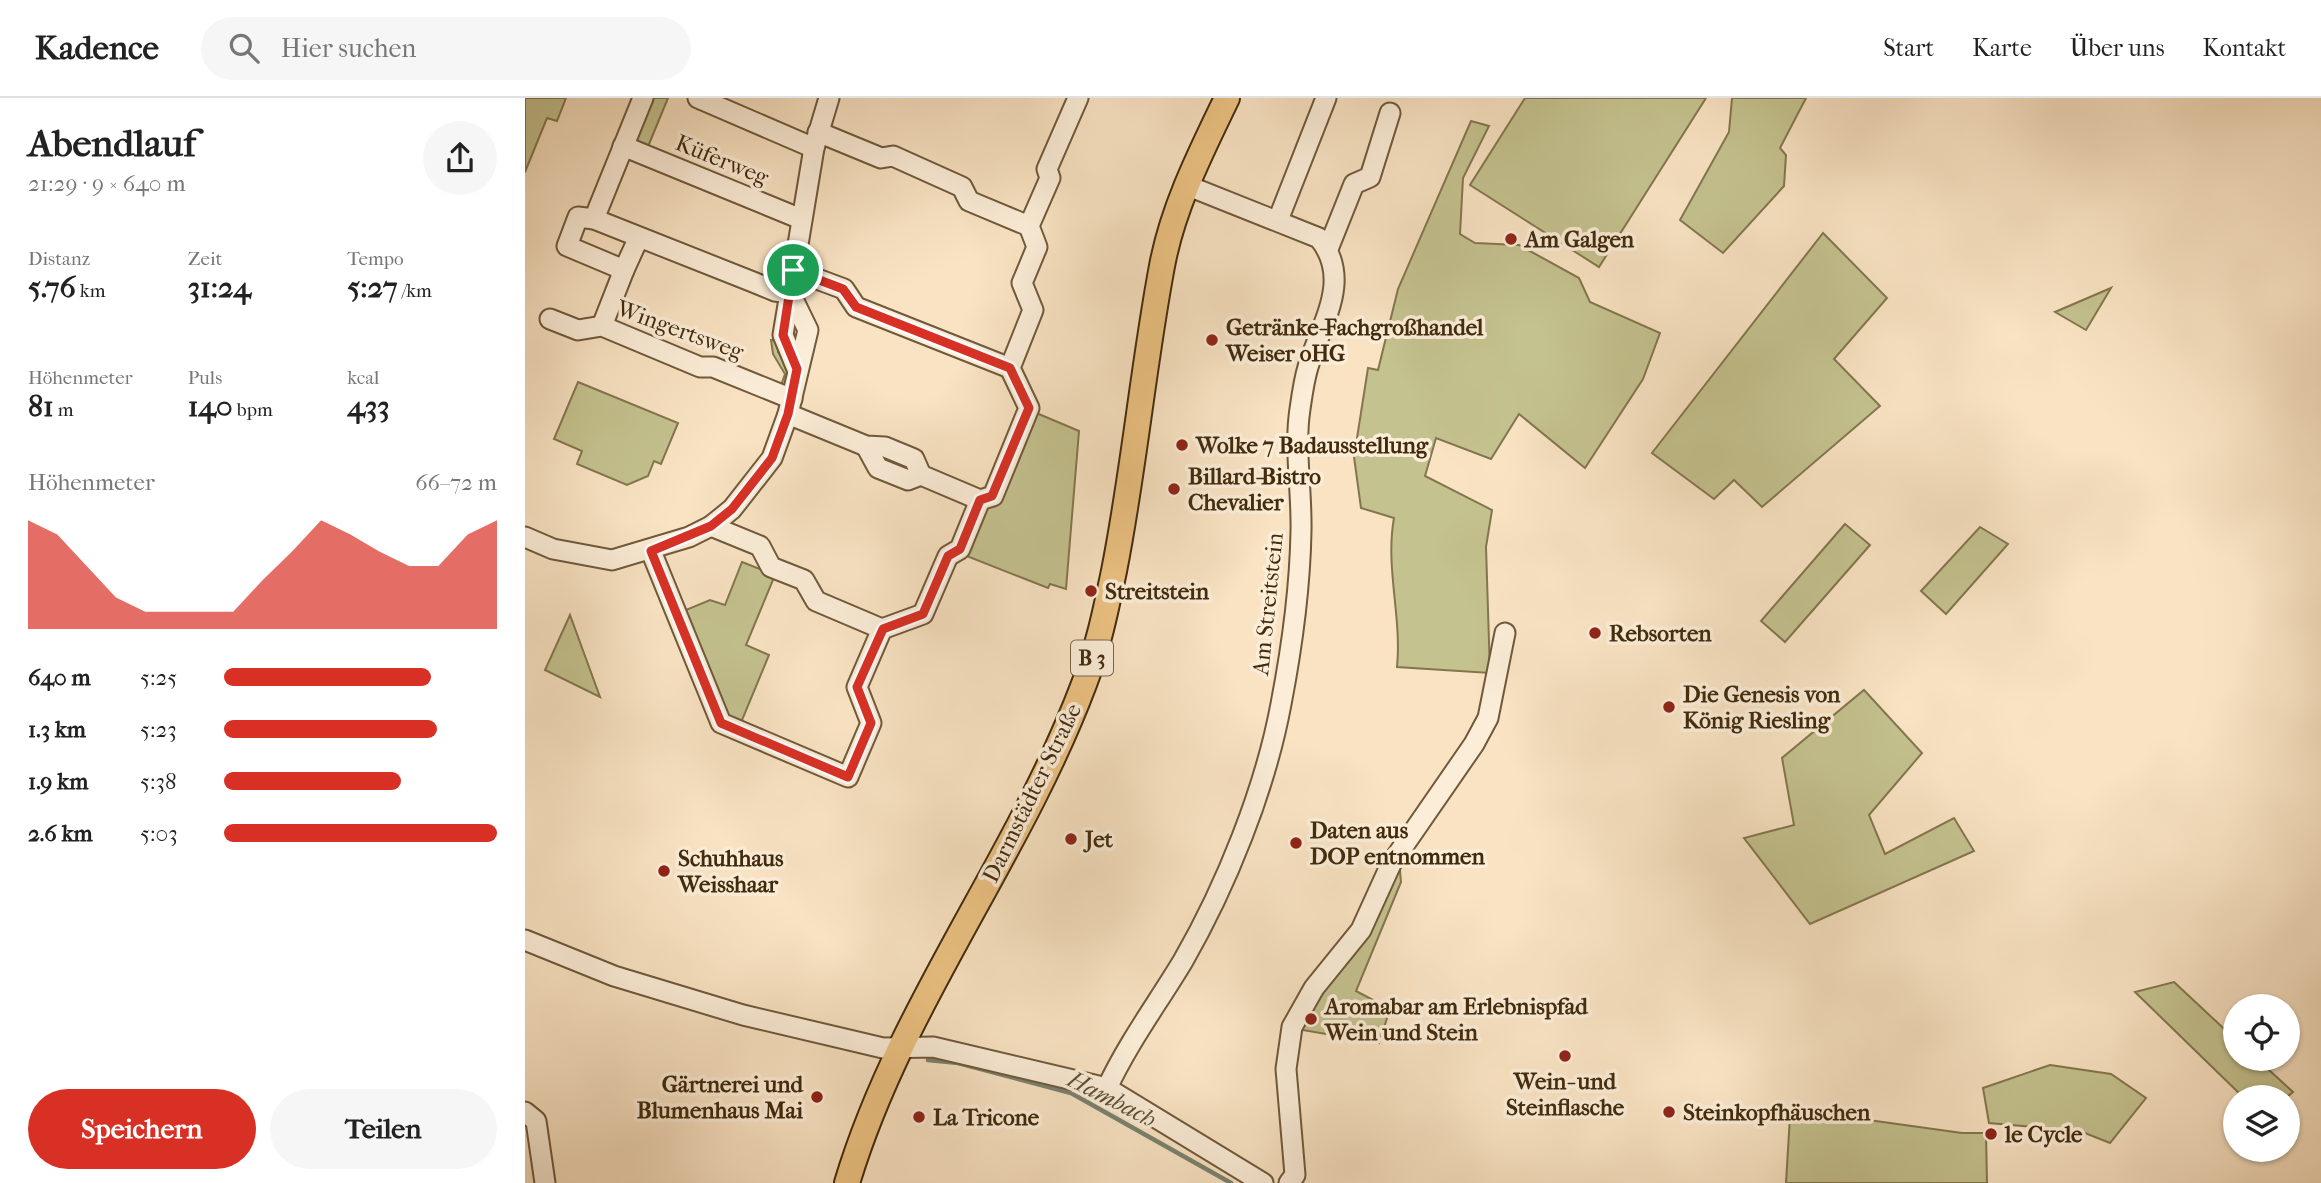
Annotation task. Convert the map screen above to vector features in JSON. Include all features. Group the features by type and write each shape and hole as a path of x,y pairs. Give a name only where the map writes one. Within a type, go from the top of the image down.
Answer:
{"main road":[{"name":"Darmstädter Straße","path":"846,1183 876,1097 899,1048 1053,757 1085,682 1107,603 1125,515 1163,263 1186,186 1227,98"}],"street":[{"path":"594,219 643,98"},
{"path":"698,98 816,140 881,158 893,156 962,187 969,201 1029,226"},
{"path":"525,537 553,549 612,560 651,551 711,526 732,509 762,474 772,458 790,406 797,369 783,335 816,140 829,98"},
{"path":"1278,220 1326,98"},
{"path":"1010,368 1033,310 1022,283 1037,247 1029,226 1050,178 1047,169 1074,101"},
{"path":"1186,186 1319,238 1328,249 1354,184 1370,177 1390,113"},
{"name":"Küferweg","path":"623,146 801,219"},
{"path":"624,270 566,246 578,217 594,219 775,292 790,293"},
{"path":"602,326 639,237"},
{"name":"Am Streitstein","path":"1107,1088 1125,1049 1183,960 1235,851 1258,791 1281,706 1295,615 1301,531 1299,412 1308,368 1332,302 1336,277 1328,249"},
{"path":"711,526 760,546 771,567 804,580 816,601 883,629 923,614 948,556 960,549 980,500 992,496 1029,408 1010,368 856,307 843,289 793,270"},
{"name":"Wingertsweg","path":"550,319 578,330 602,326 700,367 719,369 866,446 885,447 914,459 921,475 980,500"},
{"path":"651,551 721,723 848,777 871,723 857,687 883,629"},
{"path":"1292,1179 1286,1069 1292,1027 1314,988 1361,930 1391,863 1474,744 1487,718 1505,632"},
{"path":"525,940 614,976 743,1015 883,1048 933,1047 1107,1088 1263,1183"},
{"path":"531,1117 545,1183"}],"shaded area":[{"path":"525,98 566,98 557,121 547,118 525,172"},
{"path":"647,98 668,98 647,149 636,147 632,135"},
{"path":"1525,98 1706,98 1599,267 1470,185"},
{"path":"1732,98 1806,98 1780,148 1786,155 1784,186 1723,253 1680,220 1729,132"},
{"path":"1471,121 1489,126 1463,178 1460,234 1475,243 1519,245 1579,278 1590,302 1660,333 1643,379 1585,468 1519,414 1491,459 1436,438 1425,476 1492,510 1486,547 1490,673 1397,667 1391,555 1394,518 1361,508 1354,457 1368,368 1378,370 1398,289"},
{"path":"1823,233 1887,298 1834,359 1880,406 1762,507 1734,480 1714,499 1652,453"},
{"path":"2111,288 2086,330 2055,312"},
{"path":"771,340 778,341 778,352 793,374 788,392 780,388 785,374 773,354"},
{"path":"578,382 678,423 661,464 654,461 648,476 627,485 577,464 582,451 554,439"},
{"path":"1034,412 1079,431 1066,589 1050,584 1048,588 964,555 984,507"},
{"path":"1845,524 1870,545 1785,642 1761,621"},
{"path":"1980,527 2008,544 1946,614 1921,591"},
{"path":"742,562 775,575 746,645 769,655 740,725 725,718 681,612 710,600 725,605"},
{"path":"570,615 600,697 545,670"},
{"path":"1864,690 1922,753 1869,815 1885,854 1954,818 1974,851 1810,924 1744,838 1794,825 1782,758"},
{"path":"1399,859 1401,882 1356,991 1390,1009 1379,1043 1297,1029"},
{"path":"2174,982 2223,1028 2223,1071 2270,1071 2285,1085 2231,1085 2135,992"},
{"path":"2050,1065 2111,1074 2146,1098 2110,1143 2080,1131 1989,1123 1983,1088"},
{"path":"1790,1116 1847,1117 1962,1133 1986,1133 1987,1183 1786,1183"}],"waterway":[{"name":"Hambach","path":"928,1060 958,1063 1071,1093 1231,1183"}],"place":[{"name":"Am Galgen","path":"1511,239"},
{"name":"Getränke-Fachgroßhandel Weiser oHG","path":"1212,340"},
{"name":"Wolke 7 Badausstellung","path":"1182,445"},
{"name":"Billard-Bistro Chevalier","path":"1174,489"},
{"name":"Streitstein","path":"1091,591"},
{"name":"Rebsorten","path":"1595,633"},
{"name":"Die Genesis von König Riesling","path":"1669,707"},
{"name":"Jet","path":"1071,839"},
{"name":"Daten aus DOP entnommen","path":"1296,843"},
{"name":"Schuhhaus Weisshaar","path":"664,871"},
{"name":"Aromabar am Erlebnispfad Wein und Stein","path":"1311,1019"},
{"name":"Wein- und Steinflasche","path":"1565,1056"},
{"name":"Gärtnerei und Blumenhaus Mai","path":"817,1097"},
{"name":"Steinkopfhäuschen","path":"1669,1112"},
{"name":"La Tricone","path":"919,1117"},
{"name":"le Cycle","path":"1991,1134"}],"route":[{"path":"793,270 843,289 856,307 1010,368 1029,408 992,496 980,500 960,549 948,556 923,614 883,629 857,687 871,723 848,777 721,723 651,551 711,526 732,509 750,489 772,458 788,414 797,369 783,335 793,270"}]}
